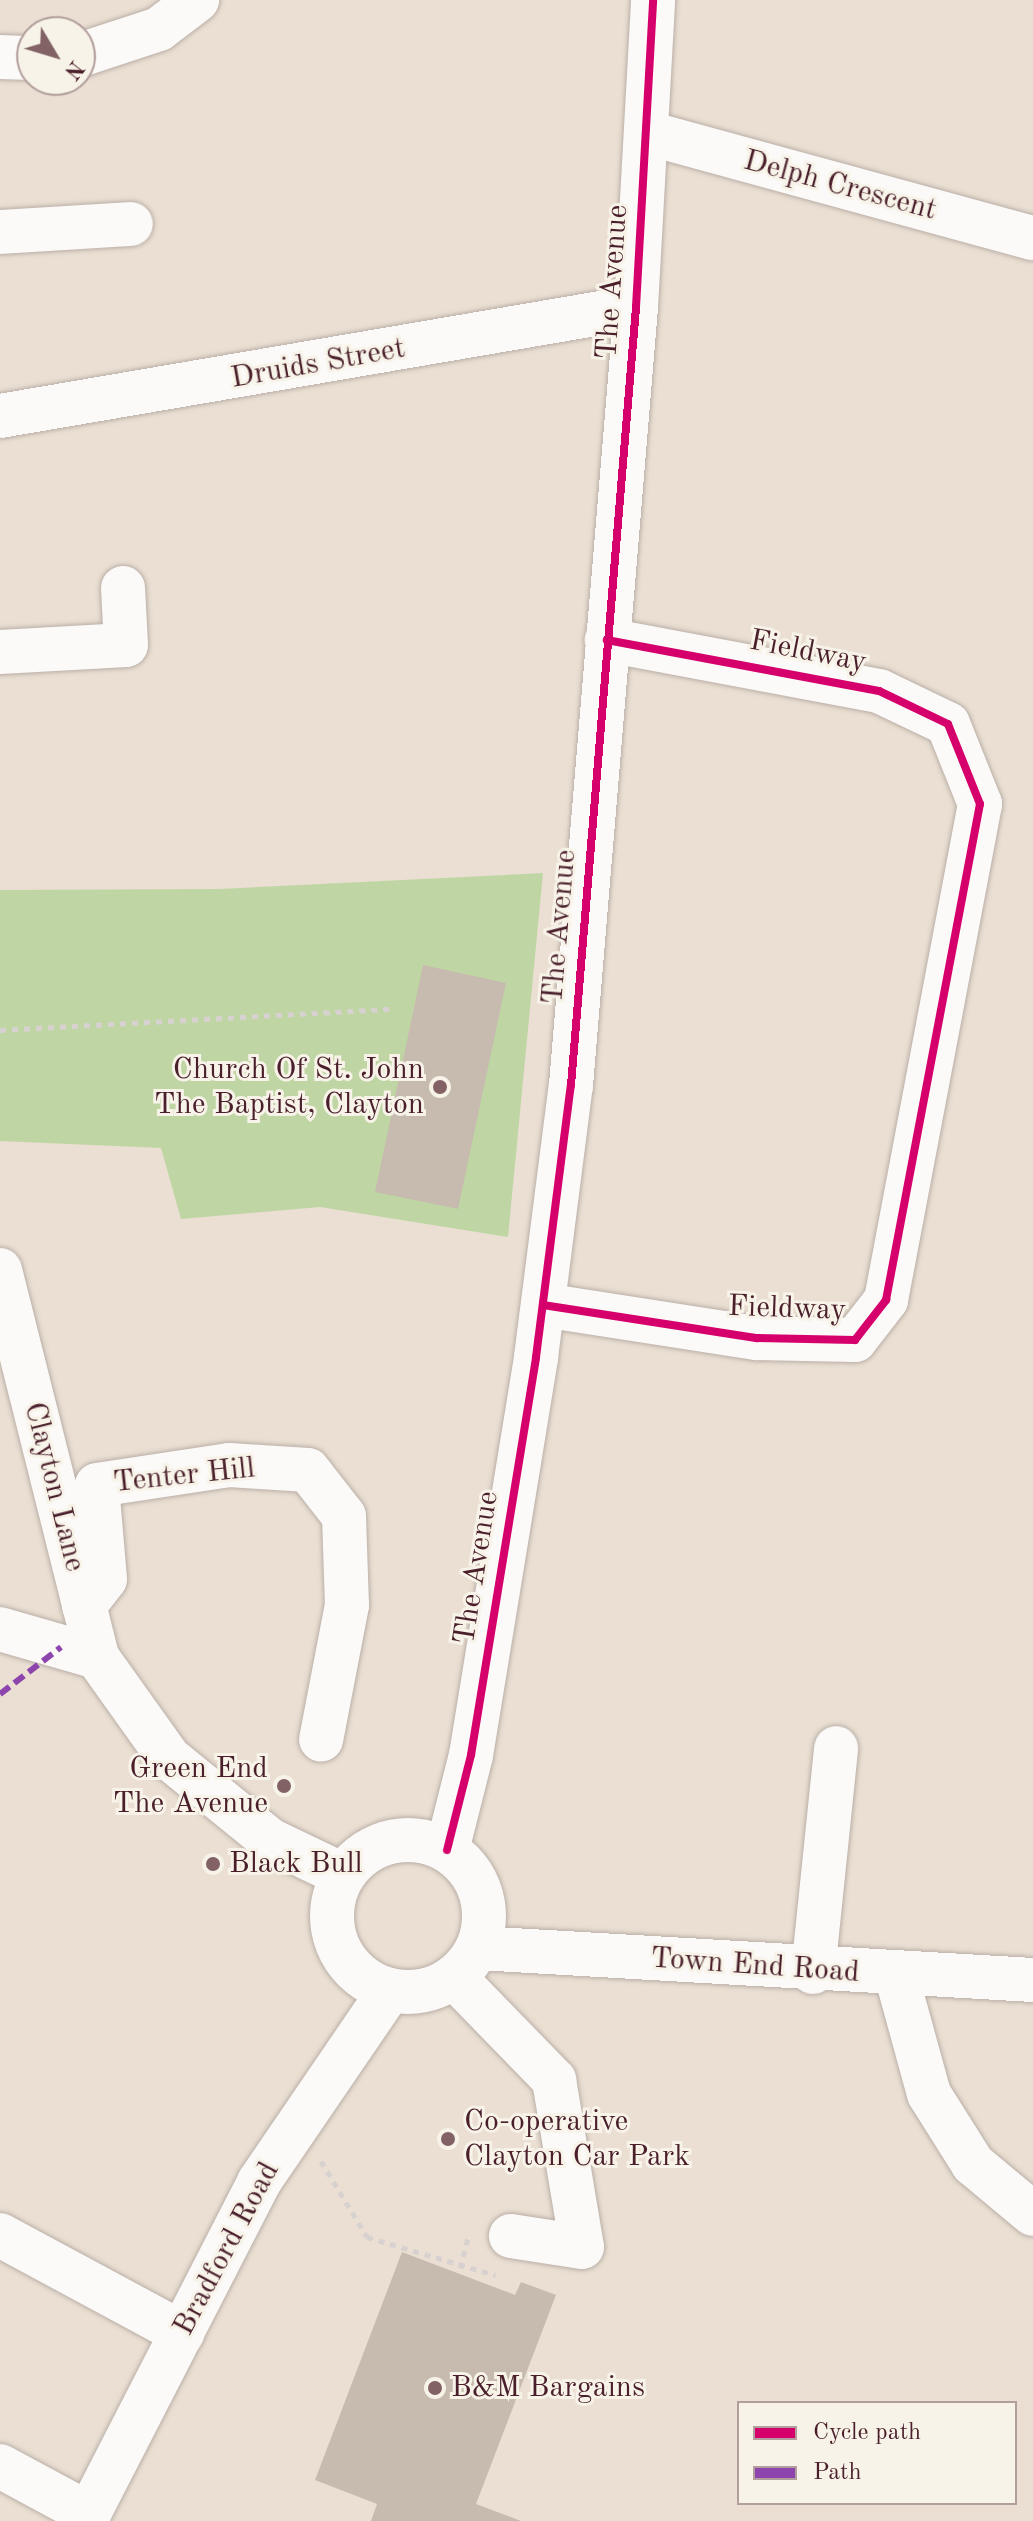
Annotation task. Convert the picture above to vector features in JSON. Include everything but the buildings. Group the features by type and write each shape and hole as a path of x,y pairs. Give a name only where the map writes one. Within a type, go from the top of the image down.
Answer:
{"street":[{"name":"The Avenue","path":"447,1850 471,1755 543,1305 571,1085 636,307 653,0"},
{"path":"96,50 159,29 194,1"},
{"name":"Delph Crescent","path":"648,133 1033,238"},
{"path":"0,232 131,224"},
{"name":"Druids Street","path":"0,416 636,307"},
{"path":"0,652 126,645 123,588"},
{"name":"Fieldway","path":"543,1305 757,1338 855,1340 886,1300 980,804 948,724 879,691 607,640"},
{"name":"Clayton Lane","path":"0,1270 97,1657"},
{"name":"Tenter Hill","path":"84,1606 105,1579 97,1485 229,1465 308,1470 344,1516 347,1605 321,1740"},
{"path":"0,1629 97,1657 169,1758 270,1840 343,1875"},
{"path":"813,1972 836,1748"},
{"path":"414,1841 447,1850 464,1864 484,1904 466,1962 434,1988 390,1990 367,1981 337,1945 333,1909 343,1875 379,1845 414,1841"},
{"path":"466,1962 554,2080 582,2247 498,2247"},
{"name":"Town End Road","path":"466,1962 896,1974 1032,1971"},
{"path":"896,1974 929,2094 973,2164 1033,2214"},
{"name":"Bradford Road","path":"87,2518 259,2182 390,1990"},
{"path":"0,2235 182,2333"},
{"path":"0,2466 87,2518"}],"path":[{"path":"0,1030 393,1009"},
{"path":"299,2122 367,2237 460,2268 498,2247"},
{"path":"460,2268 498,2247"}],"green space":[{"path":"543,873 508,1237 320,1207 181,1219 161,1148 0,1141 0,890 219,889"}],"marked path":[{"path":"0,1694 61,1647"}],"cycle path":[{"path":"447,1850 471,1755 536,1357 571,1085 636,307 653,0"},
{"path":"543,1305 757,1338 855,1340 886,1300 980,804 948,724 879,691 607,640"}],"place":[{"name":"Church Of St. John The Baptist, Clayton","path":"440,1087"},
{"name":"Green End The Avenue","path":"284,1786"},
{"name":"Black Bull","path":"213,1864"},
{"name":"Co-operative Clayton Car Park","path":"448,2139"},
{"name":"B&M Bargains","path":"435,2388"}]}
